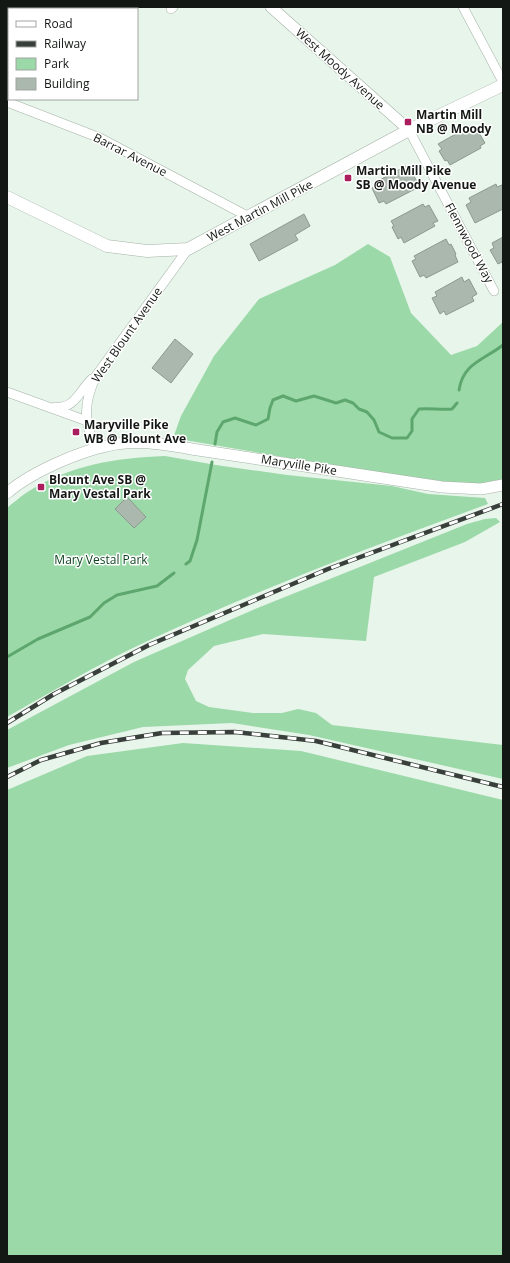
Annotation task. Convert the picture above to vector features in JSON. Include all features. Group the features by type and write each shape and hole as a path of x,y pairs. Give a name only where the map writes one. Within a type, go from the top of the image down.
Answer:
{"main road":[{"name":"West Martin Mill Pike","path":"7,197 107,246 147,251 188,249 409,130 503,83"}],"street":[{"name":"West Moody Avenue","path":"271,7 409,130"},
{"path":"463,7 503,83"},
{"name":"Barrar Avenue","path":"7,102 100,138 249,217"},
{"name":"Flennwood Way","path":"409,130 494,291"},
{"name":"West Blount Avenue","path":"95,450 86,412 90,388 96,376 188,249"},
{"path":"49,406 60,408 68,406 84,386 96,376"},
{"path":"7,392 87,421"},
{"name":"Maryville Pike","path":"95,450 125,443 163,443 198,450 442,487 481,489 503,485"},
{"path":"7,493 25,480 45,469 95,450"}],"green space":[{"path":"368,244 390,257 411,313 451,355 477,346 503,322 503,479 478,484 455,483 330,465 173,438 181,416 214,356 259,299 335,265"},
{"name":"Mary Vestal Park","path":"165,456 287,475 392,486 428,494 485,498 488,504 403,535 320,568 236,602 154,638 116,656 7,717 7,508 42,483 76,470 110,461"},
{"path":"496,518 500,522 465,542 374,577 366,641 263,634 214,646 188,670 185,679 196,701 209,707 253,713 282,713 298,709 316,713 332,725 503,745 503,779 309,735 232,723 143,727 69,745 7,768 7,730 134,662 255,609 467,524 485,519"},
{"path":"183,743 301,751 503,800 503,1256 7,1256 7,790 87,756"}],"building":[{"path":"470,126 472,130 476,128 485,143 480,146 481,148 450,165 447,160 445,161 439,151 442,149 438,144"},
{"path":"406,166 408,171 411,170 417,182 415,183 417,188 386,204 384,201 379,203 372,188 376,186 374,183"},
{"path":"496,184 497,187 503,186 503,209 475,223 466,205 471,202 469,198"},
{"path":"423,204 425,207 429,205 438,221 433,223 435,226 404,243 401,237 398,239 392,227 394,226 391,221"},
{"path":"304,214 310,226 295,235 298,240 259,261 250,244"},
{"path":"503,237 503,264 502,262 498,264 490,250 494,248 492,243"},
{"path":"446,239 449,245 451,244 458,262 426,278 424,275 420,277 412,261 416,259 414,256"},
{"path":"462,277 464,282 469,279 477,294 472,297 474,301 446,315 444,311 440,314 432,298 437,296 435,292"},
{"path":"175,339 193,354 171,383 152,368"},
{"path":"127,497 146,517 134,528 115,509"}],"waterway":[{"path":"459,390 461,381 470,368 475,363 503,345"},
{"path":"215,444 217,432 223,422 235,418 256,425 268,419 273,400 283,396 296,401 314,396 336,403 345,400 353,403 359,409 367,412 374,420 379,432 392,438 407,438 412,431 412,419 419,409 452,409 457,403"},
{"path":"186,564 190,561 197,540 212,462"},
{"path":"7,657 38,639 90,617 104,603 117,595 157,586 174,573"}],"railway":[{"path":"7,723 54,694 149,645 328,569 503,504"},
{"path":"7,777 41,760 101,743 162,733 235,732 316,741 503,787"}],"place":[{"name":"Martin Mill NB @ Moody","path":"408,122"},
{"name":"Martin Mill Pike SB @ Moody Avenue","path":"348,178"},
{"name":"Maryville Pike WB @ Blount Ave","path":"76,432"},
{"name":"Blount Ave SB @ Mary Vestal Park","path":"41,487"}]}
